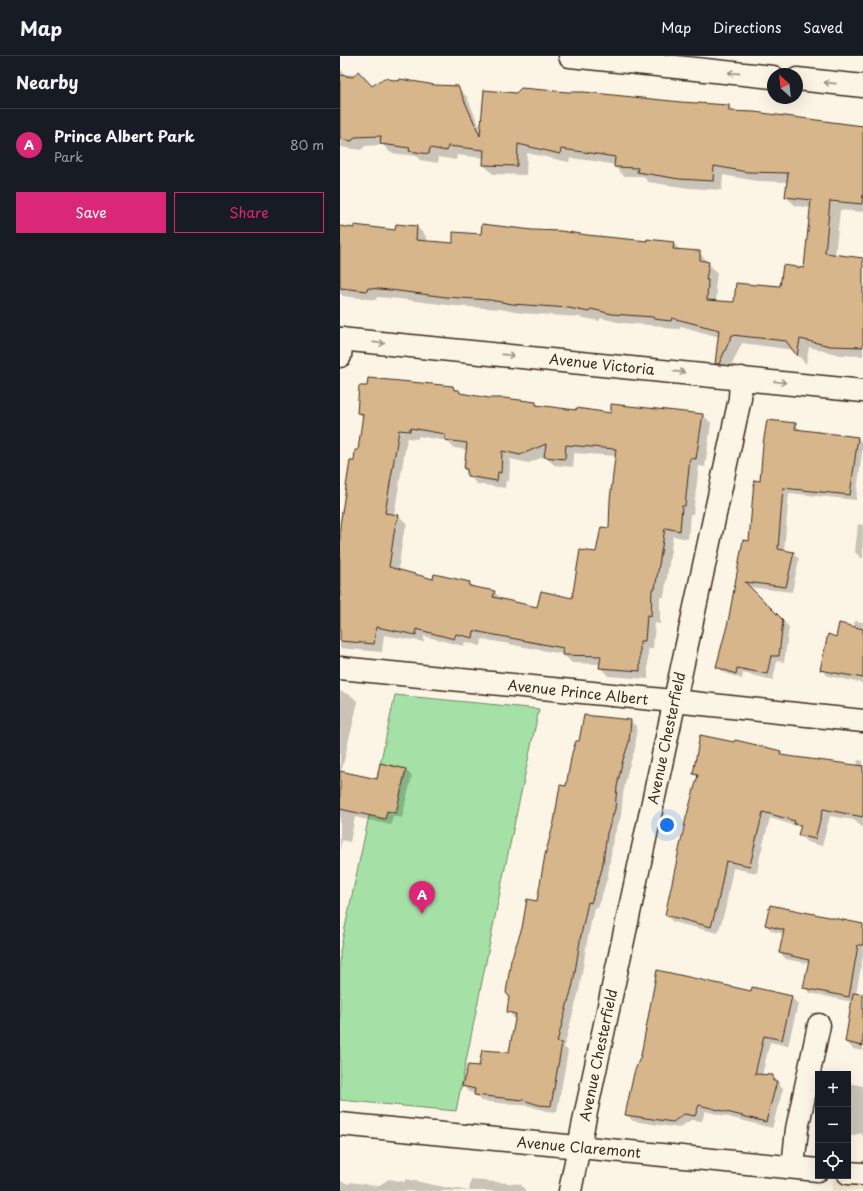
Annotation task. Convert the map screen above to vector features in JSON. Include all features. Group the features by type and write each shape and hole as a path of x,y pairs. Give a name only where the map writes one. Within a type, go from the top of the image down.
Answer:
{"street":[{"path":"570,56 767,76"},
{"path":"803,80 863,86"},
{"name":"Avenue Victoria","path":"341,345 741,378 863,391"},
{"name":"Avenue Chesterfield","path":"570,1191 578,1147 738,408 741,378"},
{"name":"Avenue Prince Albert","path":"340,668 863,721"},
{"path":"793,1167 797,1129 819,1025"},
{"name":"Avenue Claremont","path":"340,1124 815,1170"},
{"path":"851,1173 863,1174"}],"shaded area":[{"path":"833,1179 863,1182 863,1191 832,1191"}],"green space":[{"path":"395,695 539,709 503,877 456,1111 340,1100 340,951"}],"building":[{"path":"358,71 372,86 384,78 435,85 458,86 480,136 484,90 516,93 521,88 729,105 729,111 754,112 863,126 862,204 830,201 825,253 863,258 863,347 830,346 800,339 797,356 786,341 732,335 719,364 715,364 719,330 672,318 671,321 654,319 653,317 612,314 591,309 589,312 569,308 512,304 490,300 446,297 390,290 368,288 367,291 340,288 340,226 354,228 354,225 395,230 396,224 417,226 416,240 453,243 453,232 481,234 482,224 647,241 647,239 674,242 673,249 700,251 700,260 709,262 706,280 708,280 707,300 734,302 736,283 780,286 783,265 804,268 811,200 785,197 788,173 747,172 714,166 713,181 679,179 637,172 638,168 614,167 615,157 561,149 560,154 518,144 517,166 483,165 484,150 448,146 447,151 430,148 429,154 409,151 410,148 380,144 381,136 355,137 352,141 340,139 340,75 353,77"},
{"path":"368,378 453,386 454,390 459,390 460,393 489,398 504,398 536,402 536,405 576,410 576,408 611,413 611,404 703,414 696,459 690,458 685,506 682,506 680,531 665,528 655,589 652,589 651,616 647,615 645,641 640,641 640,671 599,668 601,656 562,655 563,648 474,631 473,638 456,634 454,639 416,629 416,635 376,627 374,644 340,641 340,525 350,461 354,461 355,450 358,450 363,414 357,413 359,386 367,386","holes":["410,428 445,434 445,440 467,443 464,469 467,469 467,476 497,481 498,472 501,473 502,451 520,455 546,444 544,457 565,459 566,445 616,449 610,500 609,528 601,527 596,552 580,550 572,598 541,591 537,607 493,597 495,591 469,586 470,582 434,574 433,579 389,567 395,527 399,515 385,513 399,430 410,431"]},
{"path":"767,420 796,423 795,429 858,437 850,495 783,488 778,549 794,552 786,587 745,582 783,620 779,656 771,656 767,674 737,668 736,674 716,667 728,622 743,540 749,541 754,480 760,481 763,444"},
{"path":"839,623 863,629 863,678 820,670 828,634 836,637"},
{"path":"584,715 631,720 629,742 622,763 617,787 615,809 607,833 602,869 591,903 588,902 573,984 557,1042 562,1043 551,1106 539,1105 523,1100 474,1095 475,1089 462,1086 468,1065 479,1066 482,1050 509,1052 516,1014 507,1012 509,996 506,993 511,960 522,928 527,899 537,901 545,855 554,822 560,785 566,786 572,753 576,741 579,741"},
{"path":"700,735 734,742 735,740 781,751 780,755 863,766 863,817 823,809 815,839 798,835 801,825 794,824 795,821 763,812 750,866 726,861 718,902 711,927 665,915 686,818 698,775 693,774"},
{"path":"380,763 406,769 396,813 387,811 385,819 340,809 340,771 377,779"},
{"path":"770,905 863,924 863,945 858,945 849,997 803,988 809,960 779,953 784,930 765,925"},
{"path":"657,970 751,991 752,987 792,996 782,1040 764,1036 755,1074 773,1075 773,1081 777,1081 766,1122 699,1105 695,1116 684,1114 673,1122 625,1115 634,1073 641,1055"},
{"path":"853,993 863,994 863,1046 845,1042"}],"place":[{"name":"Prince Albert Park","path":"422,914"}]}
